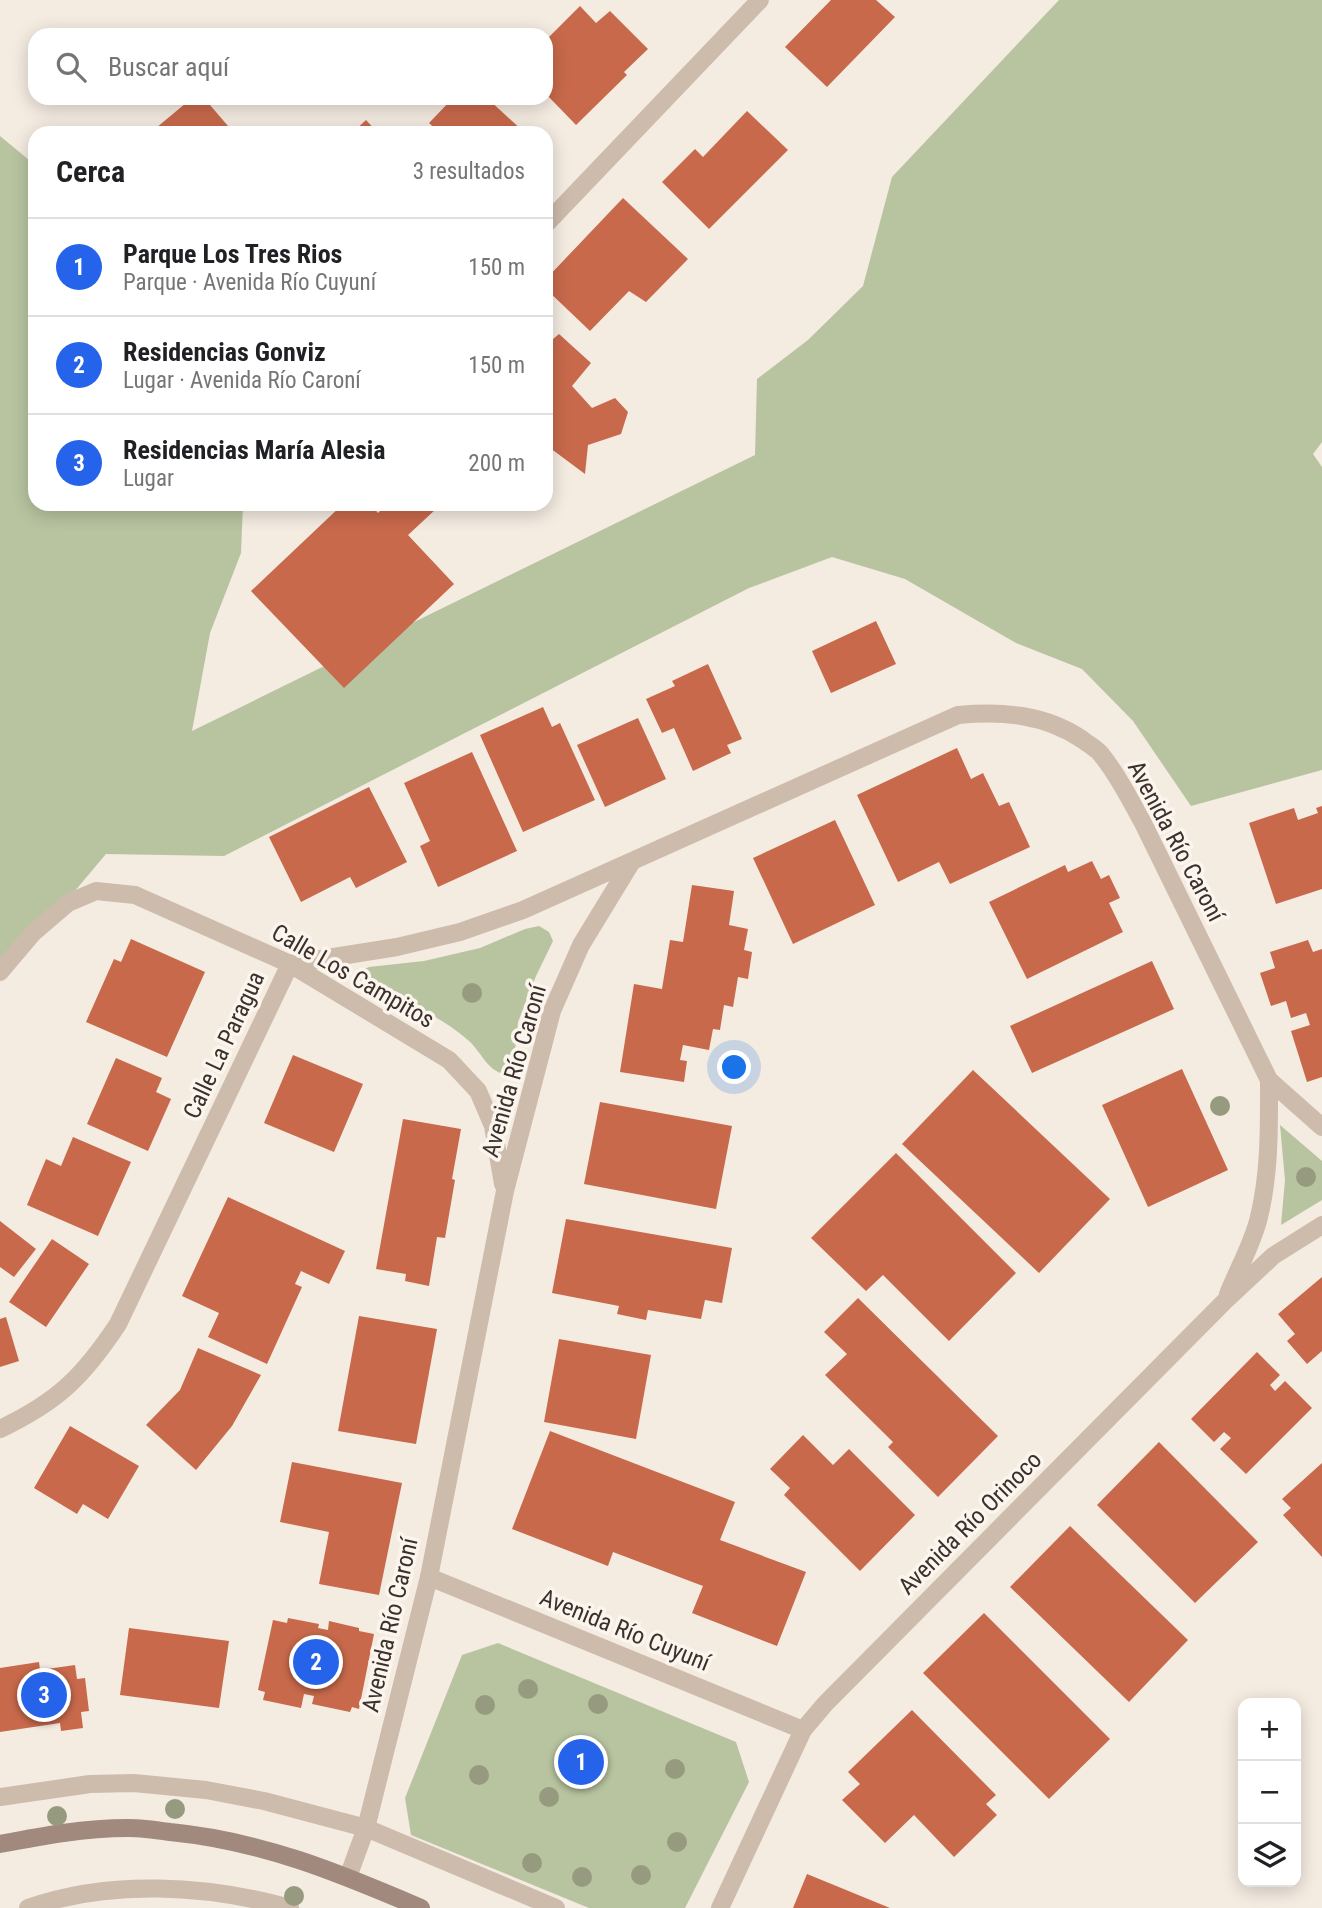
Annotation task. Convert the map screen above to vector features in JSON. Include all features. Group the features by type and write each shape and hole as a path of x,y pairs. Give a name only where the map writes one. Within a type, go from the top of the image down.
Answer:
{"main road":[{"path":"0,1844 79,1830 129,1828 191,1834 237,1842 294,1857 421,1908"}],"street":[{"path":"553,216 760,0"},
{"name":"Avenida Río Caroní","path":"348,1877 366,1828 429,1577 505,1191 552,1011 581,945 631,863 958,715 1016,714 1043,719 1067,729 1098,751 1122,784 1269,1080 1322,1127"},
{"name":"Calle La Paragua","path":"0,1429 33,1413 66,1390 94,1360 118,1324 290,964 397,947 460,932 523,910 631,863"},
{"name":"Calle Los Campitos","path":"0,972 33,933 68,903 96,891 135,895 290,964 449,1060 478,1091 493,1126 505,1191"},
{"name":"Avenida Río Caroní","path":"1226,1300 1259,1219 1268,1157 1269,1080"},
{"name":"Avenida Río Orinoco","path":"720,1908 803,1730 825,1704 1226,1300 1273,1256 1322,1225"},
{"name":"Avenida Río Cuyuní","path":"429,1577 803,1730"},
{"path":"0,1797 90,1784 134,1783 218,1792 264,1801 366,1828 556,1908"},
{"path":"28,1908 126,1889 209,1893 264,1901 290,1908"}],"green space":[{"path":"1059,0 1322,0 1322,442 1313,454 1322,467 1322,770 1191,806 1133,721 1082,669 1016,643 905,579 832,557 749,588 224,856 106,854 0,980 0,136 28,159 28,511 243,511 241,553 210,633 192,731 755,455 757,379 808,340 863,286 892,177"},
{"path":"539,926 549,932 553,941 518,1022 514,1060 508,1070 500,1073 491,1067 469,1041 445,1023 405,1003 361,990 356,980 358,972 369,967 424,961 480,948"},
{"path":"1280,1125 1322,1161 1322,1200 1281,1225 1285,1180"},
{"path":"498,1643 736,1742 749,1782 685,1908 589,1908 411,1835 405,1798 462,1655"}],"building":[{"path":"831,0 876,0 895,17 827,87 785,47"},
{"path":"580,6 596,23 610,11 648,49 624,72 627,75 576,125 553,101 553,33"},
{"path":"184,105 210,105 228,126 158,126"},
{"path":"446,105 495,105 517,126 432,126 429,123"},
{"path":"747,111 788,150 709,229 662,182 695,149 703,157"},
{"path":"366,120 372,126 360,126"},
{"path":"623,198 688,259 646,302 629,291 590,331 553,296 553,272"},
{"path":"559,334 591,363 572,386 592,408 615,398 628,412 621,434 588,445 585,474 553,450 553,339"},
{"path":"336,511 434,511 408,535 454,584 344,688 251,591"},
{"path":"876,621 896,664 831,693 812,651"},
{"path":"708,664 742,739 727,745 731,753 693,771 674,728 662,733 646,699 675,686 672,681"},
{"path":"543,707 552,727 560,723 595,800 523,832 480,735"},
{"path":"638,718 666,779 605,807 577,745"},
{"path":"957,748 971,779 983,773 999,806 1009,802 1030,847 950,884 939,862 898,882 857,795"},
{"path":"472,752 517,851 438,887 420,846 430,841 404,783"},
{"path":"369,787 407,862 356,888 350,877 301,902 269,837"},
{"path":"1322,806 1322,889 1276,904 1249,823 1294,808 1298,820 1318,813 1316,808"},
{"path":"835,820 875,905 793,944 753,858"},
{"path":"1092,861 1101,879 1109,875 1120,898 1109,903 1123,932 1027,979 989,902 1065,865 1068,872"},
{"path":"692,885 734,891 729,925 748,929 744,950 752,952 748,979 738,977 733,1007 724,1005 720,1030 713,1029 709,1050 683,1045 680,1060 687,1061 684,1082 620,1072 634,984 662,989 670,940 683,942"},
{"path":"131,939 205,972 167,1057 86,1022 114,959 121,962"},
{"path":"1308,940 1313,952 1322,949 1322,1077 1307,1082 1291,1031 1310,1025 1306,1013 1291,1018 1286,1001 1271,1006 1260,973 1275,968 1270,952"},
{"path":"1152,961 1174,1009 1032,1073 1010,1026"},
{"path":"293,1055 363,1084 334,1152 264,1123"},
{"path":"116,1058 162,1078 156,1092 171,1099 148,1151 87,1124"},
{"path":"1182,1069 1228,1170 1148,1207 1102,1105"},
{"path":"973,1070 1110,1199 1039,1273 902,1144"},
{"path":"600,1102 732,1126 716,1209 584,1184"},
{"path":"403,1119 461,1129 445,1238 437,1237 429,1286 405,1281 406,1274 376,1269"},
{"path":"73,1137 131,1162 98,1236 27,1205 46,1159 61,1166"},
{"path":"896,1153 1016,1273 949,1341 883,1275 866,1291 811,1238"},
{"path":"228,1197 345,1251 329,1284 301,1271 295,1284 302,1287 267,1364 208,1337 219,1313 182,1296"},
{"path":"566,1219 732,1248 722,1303 705,1300 701,1319 648,1310 646,1320 617,1314 619,1306 552,1293"},
{"path":"0,1221 36,1249 14,1277 0,1267"},
{"path":"52,1239 89,1264 46,1327 9,1302"},
{"path":"1322,1277 1322,1351 1307,1364 1287,1341 1295,1334 1278,1314"},
{"path":"858,1298 998,1436 938,1497 888,1447 893,1442 825,1375 847,1354 824,1332"},
{"path":"359,1316 437,1329 416,1444 338,1431"},
{"path":"6,1317 19,1361 0,1367 0,1319"},
{"path":"559,1339 651,1355 636,1439 544,1422"},
{"path":"198,1348 261,1375 232,1426 196,1470 146,1425 180,1390"},
{"path":"1257,1352 1280,1375 1270,1385 1275,1391 1285,1381 1312,1408 1246,1474 1220,1449 1231,1438 1224,1432 1214,1442 1191,1419"},
{"path":"70,1426 139,1466 108,1519 83,1504 77,1514 34,1488"},
{"path":"550,1431 735,1502 720,1540 806,1572 777,1646 692,1613 703,1586 613,1552 608,1566 512,1529"},
{"path":"803,1435 833,1465 849,1449 915,1515 860,1571 784,1495 790,1488 770,1469"},
{"path":"1159,1442 1258,1542 1195,1603 1097,1505"},
{"path":"292,1462 402,1483 379,1595 319,1584 329,1532 280,1522"},
{"path":"1322,1463 1322,1557 1283,1515 1291,1508 1282,1499"},
{"path":"1070,1526 1188,1640 1129,1702 1010,1587"},
{"path":"984,1613 1110,1739 1049,1799 923,1673"},
{"path":"288,1618 319,1624 318,1628 328,1630 329,1621 374,1634 359,1709 352,1707 350,1712 312,1704 314,1696 304,1694 301,1708 263,1700 265,1692 258,1690 273,1620 287,1623"},
{"path":"129,1628 229,1641 219,1708 120,1695"},
{"path":"39,1662 40,1670 75,1665 77,1679 85,1678 89,1711 81,1712 83,1728 61,1731 60,1723 0,1732 0,1668"},
{"path":"912,1710 996,1795 986,1804 997,1815 954,1857 914,1815 885,1843 842,1800 860,1784 848,1772"},
{"path":"807,1874 890,1908 793,1908"}],"place":[{"name":"Residencias Gonviz","path":"316,1662"},
{"name":"Residencias María Alesia","path":"44,1695"},
{"name":"Parque Los Tres Rios","path":"581,1762"}]}
